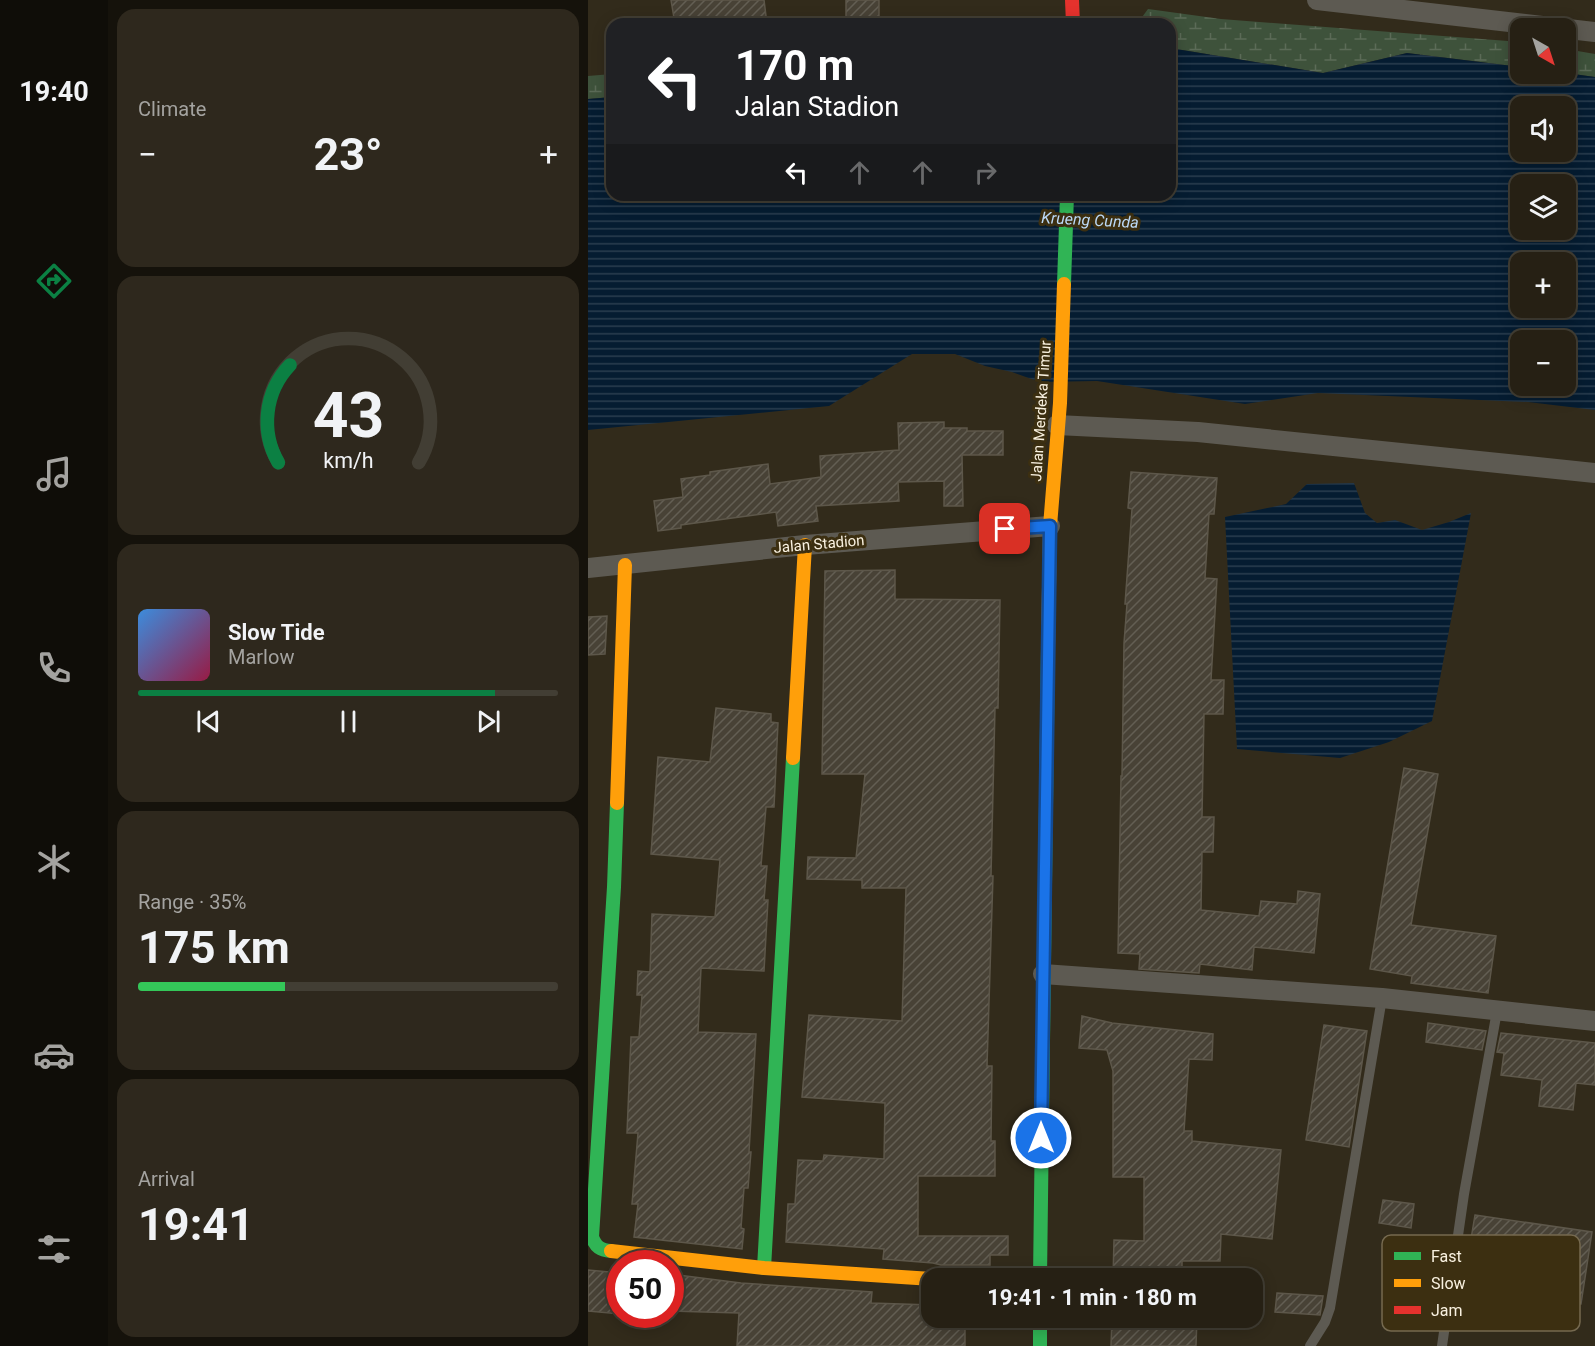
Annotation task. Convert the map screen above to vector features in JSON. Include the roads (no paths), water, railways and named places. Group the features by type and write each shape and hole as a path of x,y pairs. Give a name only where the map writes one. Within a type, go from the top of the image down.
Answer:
{"street":[{"path":"1072,0 1073,18"},
{"path":"1317,0 1595,32"},
{"name":"Jalan Merdeka Timur","path":"1040,1268 1042,974 1050,526 1060,403 1067,201"},
{"path":"1058,425 1198,432 1595,473"},
{"name":"Jalan Stadion","path":"588,568 805,545 1050,526"},
{"path":"764,1268 805,545"},
{"path":"625,565 614,887 592,1237 595,1245 601,1250 764,1268 921,1278"},
{"path":"1042,974 1382,998 1595,1021"},
{"path":"1040,1328 1040,1346"}],"lane":[{"path":"1310,1346 1325,1322 1330,1308 1382,998"},
{"path":"1458,1235 1497,1011"},
{"path":"1442,1346 1444,1331"}],"water":[{"name":"Krueng Cunda","path":"1176,49 1323,73 1407,53 1510,66 1510,84 1576,84 1576,74 1595,77 1595,410 1528,402 1318,393 1245,404 1097,381 1040,382 985,366 955,354 912,354 829,406 588,430 588,99 606,98 606,201 1176,201"},
{"path":"1354,483 1365,513 1377,523 1395,520 1422,530 1471,513 1432,721 1389,742 1340,758 1237,749 1225,517 1286,504 1307,484"}]}
